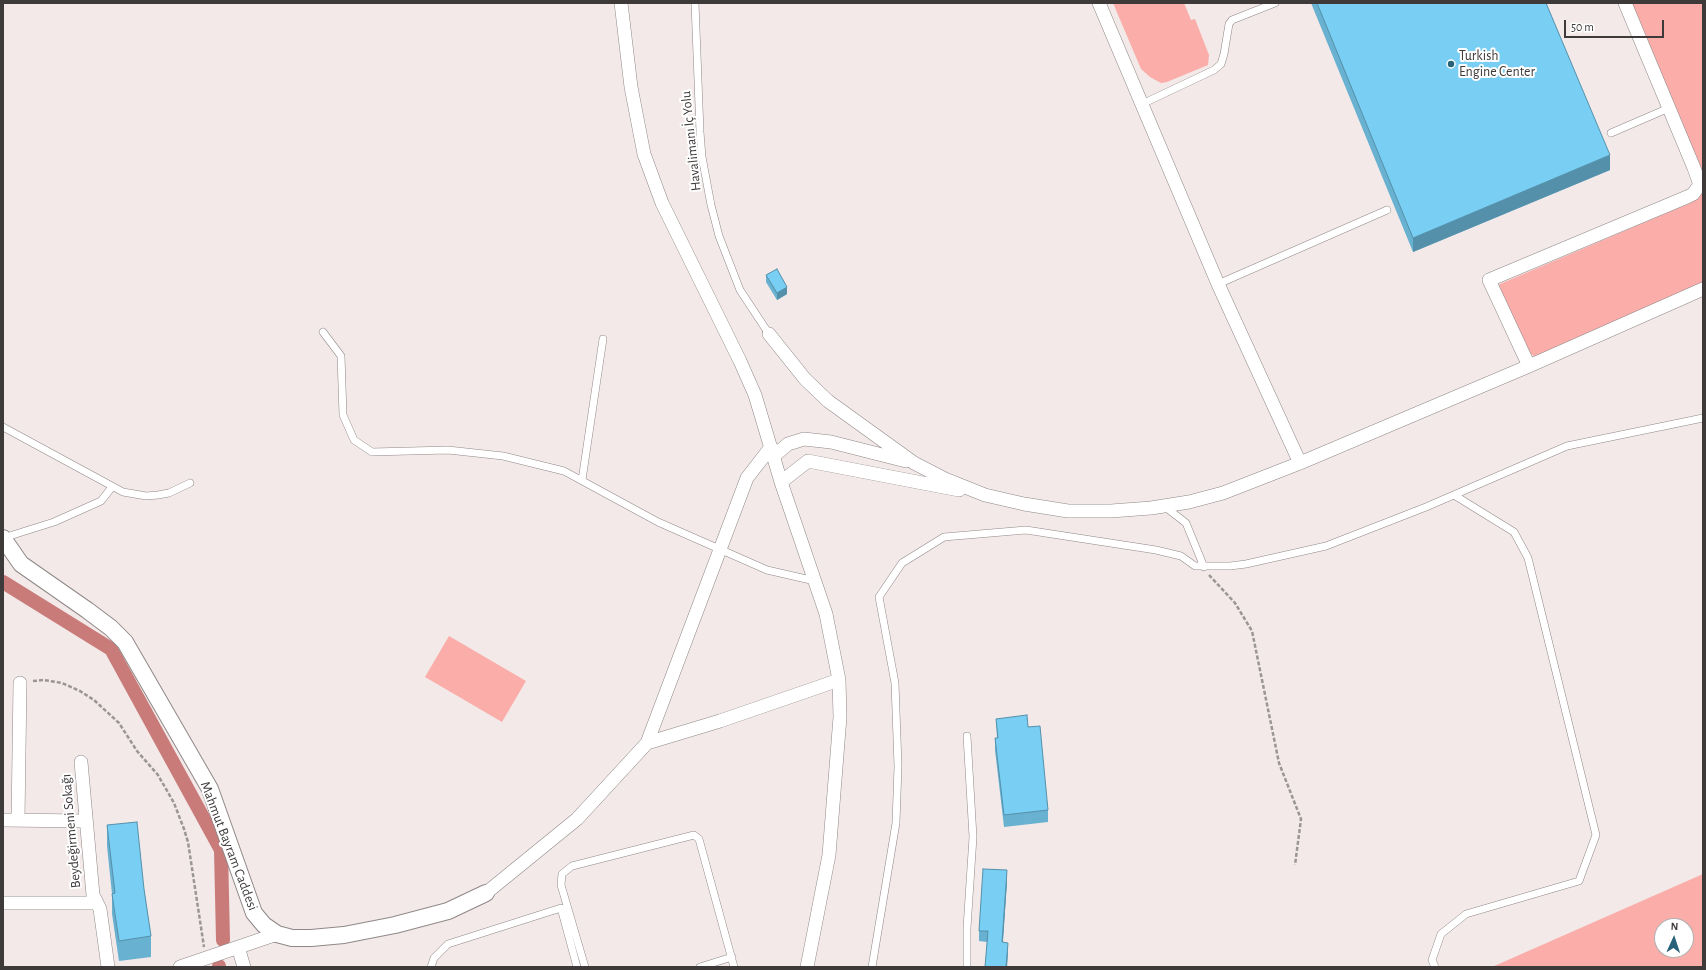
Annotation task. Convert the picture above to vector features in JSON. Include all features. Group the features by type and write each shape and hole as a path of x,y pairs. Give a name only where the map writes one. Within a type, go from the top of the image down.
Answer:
{"street":[{"path":"621,3 631,87 644,154 662,203 740,361 755,395 773,451 781,482 826,614 839,680 840,717 829,855 808,967"},
{"path":"1099,3 1218,284 1300,463"},
{"path":"1529,366 1489,280 1687,197 1696,191 1699,186 1697,175 1625,3"},
{"path":"781,482 808,461 985,495 1024,504 1068,510 1111,512 1164,506 1223,493 1300,463 1529,366 1703,289"},
{"path":"769,334 805,379 828,401 914,463 945,479 985,495"},
{"path":"486,893 576,819 647,744 747,478 773,451 804,439 831,442 914,463"},
{"name":"Mahmut Bayram Caddesi","path":"3,538 21,564 93,614 111,628 125,642 210,789 254,914 264,925 277,934 292,938 344,935 395,925 448,911 486,893"},
{"path":"647,744 720,721 839,680"},
{"path":"18,820 20,683"},
{"name":"Beydeğirmeni Sokağı","path":"81,762 93,895 100,909 108,967"},
{"path":"3,820 86,821"},
{"path":"3,902 97,903"},
{"path":"181,967 277,934"},
{"path":"238,947 244,967"}],"lane":[{"name":"Havalimanı İç Yolu","path":"695,3 700,132 702,157 711,206 719,236 740,290 769,334"},
{"path":"1142,104 1214,70 1221,64 1229,24 1232,20 1275,3"},
{"path":"1611,133 1669,108"},
{"path":"1218,284 1386,210"},
{"path":"322,332 341,356 343,415 354,440 372,452 448,450 503,456 564,471 658,522 766,570 815,581"},
{"path":"582,480 603,339"},
{"path":"872,967 896,823 898,766 895,683 879,597 902,563 944,537 1026,530 1156,550 1181,556 1195,566 1204,567 1246,564 1326,546 1454,495 1567,446 1703,418"},
{"path":"3,427 123,492 146,496 169,493 190,483"},
{"path":"3,538 54,522 101,501 112,487"},
{"path":"1436,967 1432,960 1441,934 1466,914 1579,881 1596,835 1528,558 1514,532 1454,495"},
{"path":"1164,506 1186,523 1204,567"},
{"path":"967,736 973,837 967,921 967,967"},
{"path":"585,967 561,885 562,874 572,866 694,836 699,839 734,967"},
{"path":"431,967 434,958 448,944 561,908 578,967"},
{"path":"700,967 732,957"}],"path":[{"path":"1204,567 1235,603 1252,631 1280,763 1301,819 1295,865"},
{"path":"20,683 44,680 62,683 80,691 94,700 119,723 138,751 158,775 174,803 188,842 206,958"}],"shaded area":[{"path":"1113,3 1184,3 1191,20 1195,19 1209,55 1208,65 1167,82 1161,83 1150,77 1141,69"},
{"path":"1620,3 1703,3 1703,289 1542,361 1529,353 1491,296 1500,284 1690,203 1701,193"},
{"path":"449,636 526,681 502,722 425,677"},
{"path":"1703,874 1703,967 1492,967"}],"building":[{"name":"Turkish Engine Center","path":"1317,3 1546,3 1610,155 1413,238"},
{"path":"777,269 787,287 777,293 766,275"},
{"path":"1027,715 1028,727 1040,726 1048,810 1004,815 995,738 998,738 996,719"},
{"path":"137,822 144,889 151,936 119,941 112,894 115,893 107,825"},
{"path":"983,869 1007,870 1002,942 1008,943 1006,967 985,967 988,931 979,931"}],"waterway":[{"path":"3,582 111,649 221,850 223,940"}],"place":[{"name":"Turkish Engine Center","path":"1451,64"}]}
